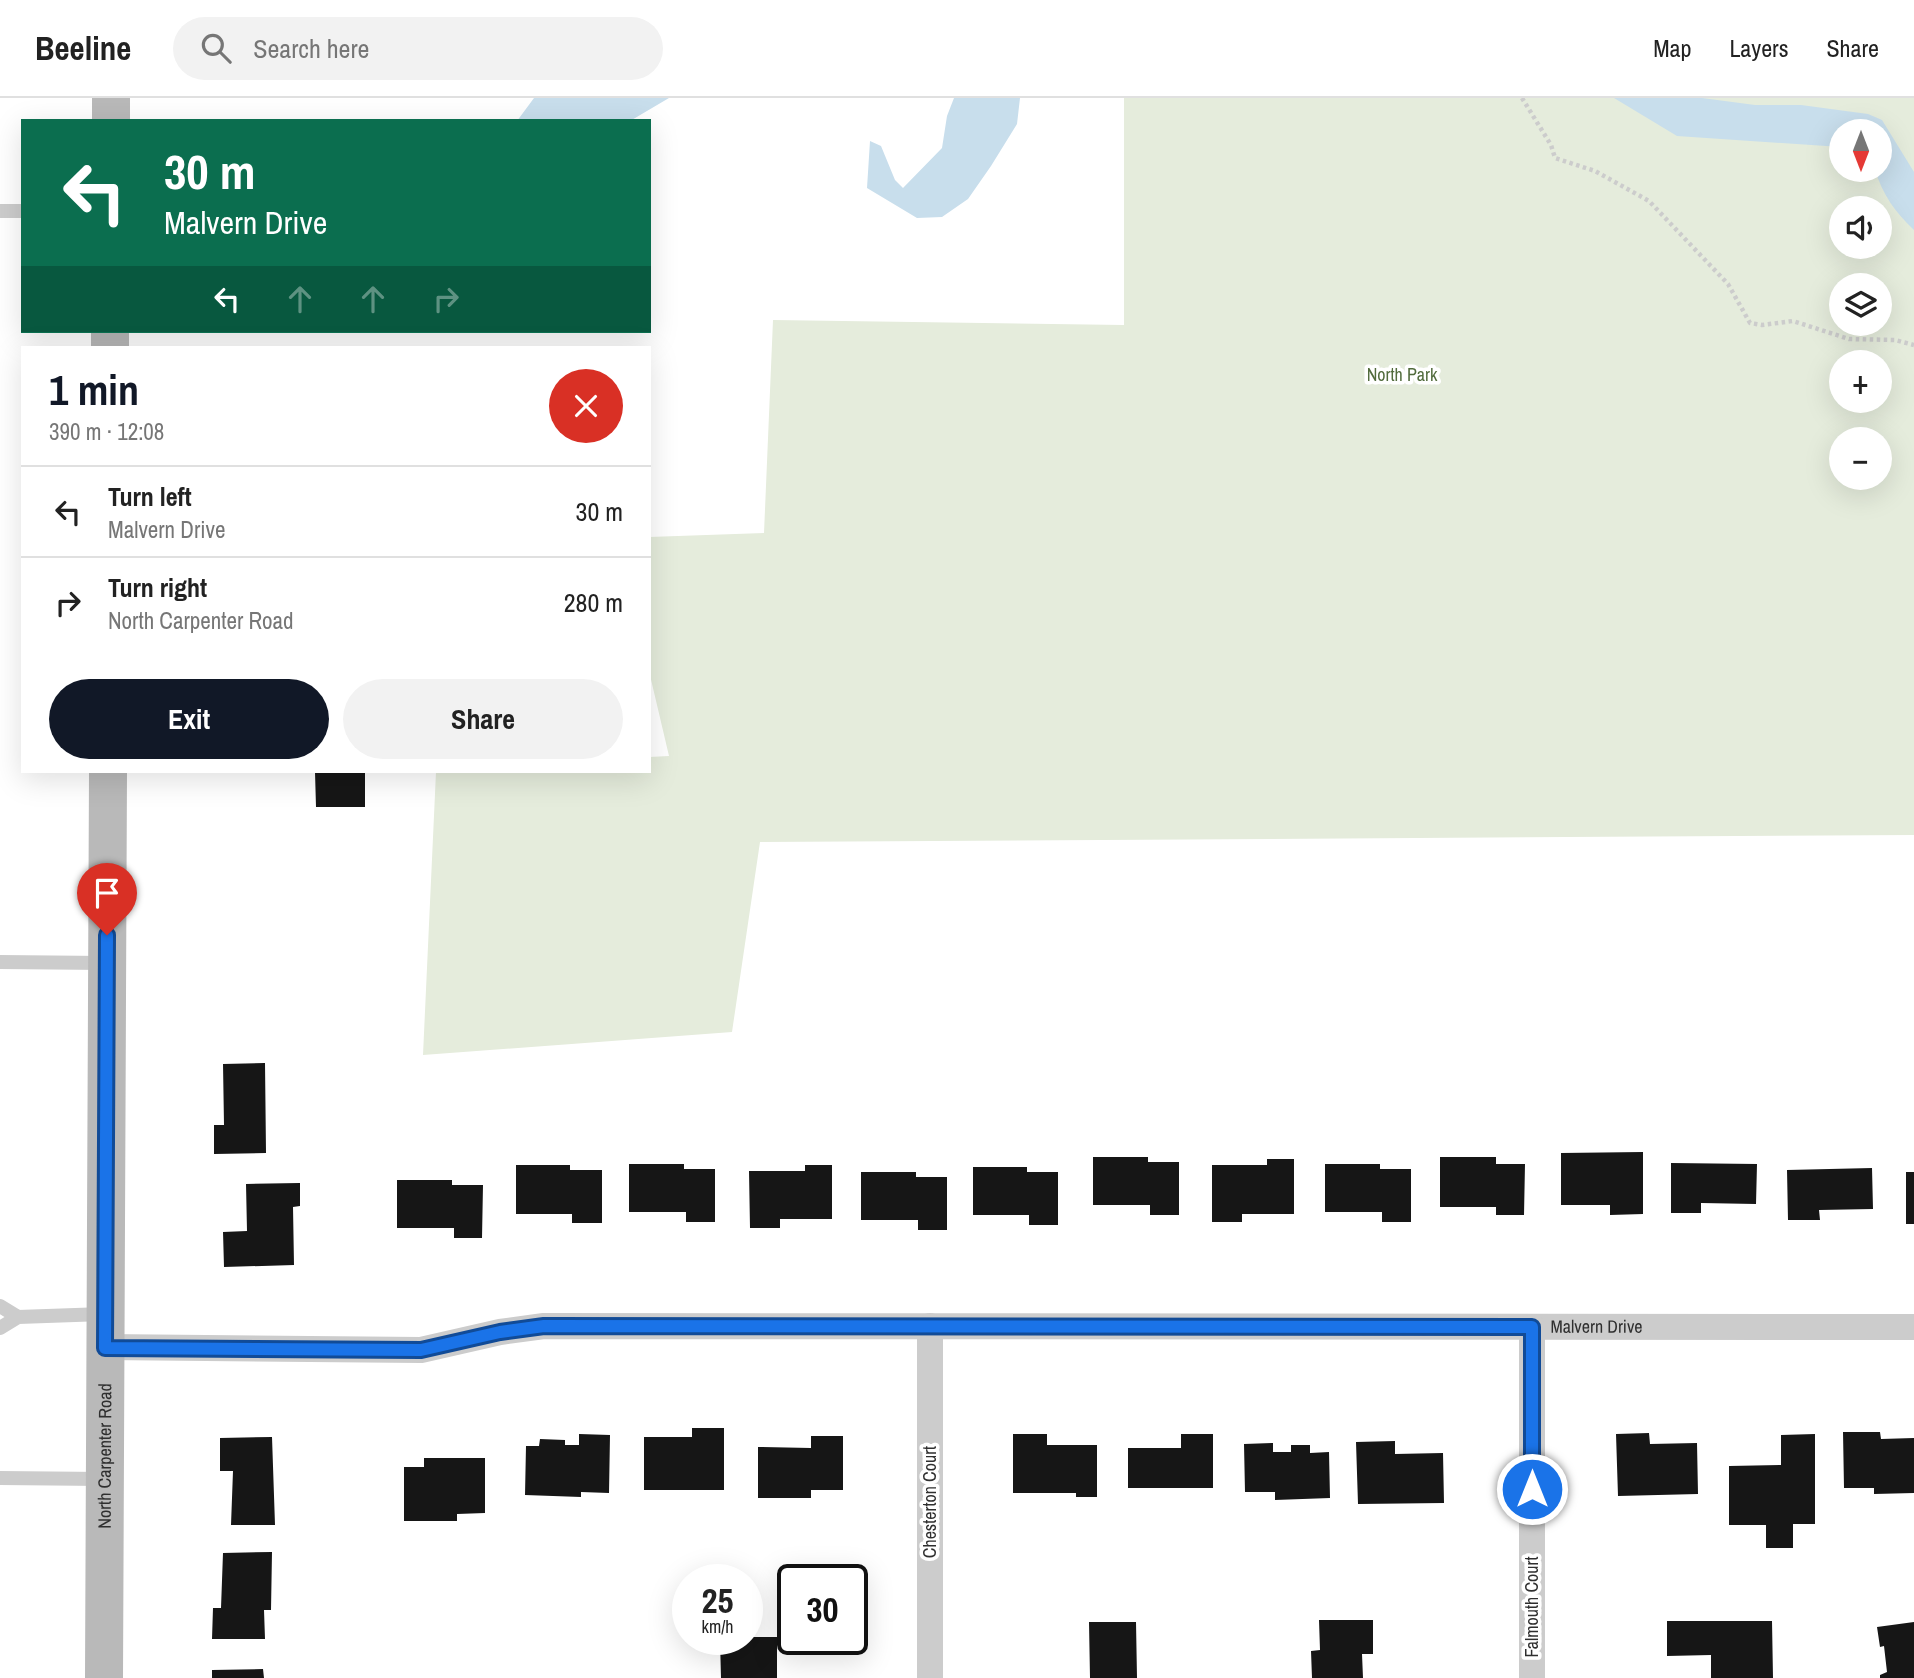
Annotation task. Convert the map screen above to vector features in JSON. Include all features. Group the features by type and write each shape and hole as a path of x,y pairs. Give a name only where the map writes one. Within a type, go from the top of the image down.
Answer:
{"street":[{"path":"111,98 111,119"},
{"name":"North Carpenter Road","path":"104,1678 108,773"},
{"name":"Malvern Drive","path":"105,1331 421,1350 500,1332 544,1326 1914,1327"},
{"name":"Chesterton Court","path":"930,1326 930,1678"},
{"name":"Falmouth Court","path":"1532,1327 1532,1678"}],"lane":[{"path":"0,211 21,211"},
{"path":"0,962 107,963"},
{"path":"0,1306 18,1317 105,1331"},
{"path":"0,1328 18,1317"},
{"path":"0,1478 105,1479"}],"path":[{"path":"1522,98 1551,145 1555,158 1595,171 1649,201 1728,284 1750,323 1762,325 1793,321 1849,339 1895,340 1914,345"}],"green space":[{"name":"North Park","path":"1124,98 1914,98 1914,835 760,842 732,1032 423,1055 436,773 651,773 651,757 669,756 651,680 651,537 764,533 773,320 1124,325"}],"water":[{"path":"534,98 669,98 633,119 518,119"},
{"path":"954,98 1020,98 1017,124 968,199 942,217 917,218 867,188 870,141 881,146 895,180 903,188 942,148 947,116"},
{"path":"1614,98 1702,98 1755,105 1801,105 1868,114 1880,119 1829,119 1829,146 1677,136"},
{"path":"1892,136 1914,172 1914,230 1892,206 1892,196 1886,196 1880,182 1892,182"}],"building":[{"path":"315,773 365,773 365,807 316,807"},
{"path":"265,1063 266,1153 214,1154 214,1125 224,1125 223,1064"},
{"path":"1643,1152 1643,1214 1610,1215 1610,1205 1561,1205 1561,1153"},
{"path":"1093,1157 1148,1157 1148,1162 1179,1162 1179,1215 1150,1215 1150,1205 1093,1205"},
{"path":"1440,1157 1496,1157 1496,1164 1525,1164 1524,1215 1496,1215 1496,1207 1440,1207"},
{"path":"1267,1159 1294,1159 1294,1214 1242,1214 1242,1222 1212,1222 1212,1165 1267,1165"},
{"path":"1671,1163 1757,1164 1756,1204 1701,1203 1701,1213 1671,1213"},
{"path":"629,1164 684,1164 684,1169 715,1169 715,1222 686,1222 686,1212 629,1212"},
{"path":"1325,1164 1380,1164 1380,1169 1411,1169 1411,1222 1382,1222 1382,1212 1325,1212"},
{"path":"516,1165 570,1165 570,1170 602,1170 602,1223 572,1223 572,1214 516,1214"},
{"path":"805,1165 832,1165 832,1219 780,1219 780,1228 750,1228 749,1171 805,1171"},
{"path":"973,1167 1027,1167 1027,1172 1058,1172 1058,1225 1029,1225 1029,1215 973,1215"},
{"path":"1872,1168 1873,1209 1819,1210 1820,1220 1788,1220 1787,1170"},
{"path":"861,1172 916,1172 916,1177 947,1177 947,1230 918,1230 918,1220 861,1220"},
{"path":"1906,1172 1914,1172 1914,1224 1906,1224"},
{"path":"397,1180 452,1180 452,1185 483,1185 482,1238 454,1238 454,1228 397,1228"},
{"path":"300,1183 300,1206 293,1207 294,1265 224,1267 223,1232 247,1231 246,1184"},
{"path":"692,1428 724,1428 724,1490 644,1490 644,1437 692,1437"},
{"path":"1843,1432 1880,1432 1881,1439 1914,1438 1914,1493 1874,1494 1874,1488 1844,1488"},
{"path":"1649,1433 1650,1444 1697,1443 1698,1494 1618,1496 1616,1434"},
{"path":"579,1434 610,1435 609,1493 581,1492 581,1497 525,1495 526,1446 539,1446 540,1439 565,1440 565,1445 579,1445"},
{"path":"1013,1434 1047,1434 1047,1445 1097,1445 1097,1497 1076,1497 1076,1493 1013,1493"},
{"path":"1181,1434 1213,1434 1213,1488 1128,1488 1128,1448 1181,1448"},
{"path":"1815,1434 1815,1524 1793,1524 1793,1548 1766,1548 1766,1525 1729,1525 1729,1466 1781,1465 1781,1435"},
{"path":"811,1436 843,1436 843,1490 811,1490 811,1498 758,1498 758,1447 811,1448"},
{"path":"272,1437 275,1525 231,1525 233,1471 220,1471 220,1438"},
{"path":"1395,1441 1395,1454 1443,1453 1444,1503 1358,1504 1356,1442"},
{"path":"1273,1443 1273,1452 1291,1452 1291,1445 1310,1445 1310,1453 1329,1452 1330,1498 1275,1500 1275,1492 1245,1492 1244,1444"},
{"path":"424,1458 485,1458 485,1513 457,1514 457,1521 404,1521 404,1467 424,1467"},
{"path":"272,1552 271,1610 264,1610 265,1639 212,1639 213,1608 221,1608 223,1553"},
{"path":"1319,1620 1373,1620 1373,1654 1362,1654 1363,1678 1312,1678 1311,1651 1320,1650"},
{"path":"1667,1621 1772,1621 1773,1678 1711,1678 1711,1655 1667,1656"},
{"path":"1089,1622 1136,1622 1137,1678 1090,1678"},
{"path":"1914,1622 1914,1678 1880,1678 1880,1675 1887,1672 1884,1646 1880,1647 1877,1627"},
{"path":"763,1637 777,1637 777,1678 721,1678 720,1655 763,1655"},
{"path":"263,1669 264,1678 212,1678 212,1670"}],"route":[{"path":"107,935 105,1348 421,1350 500,1332 544,1326 1532,1327 1532,1489"}]}
